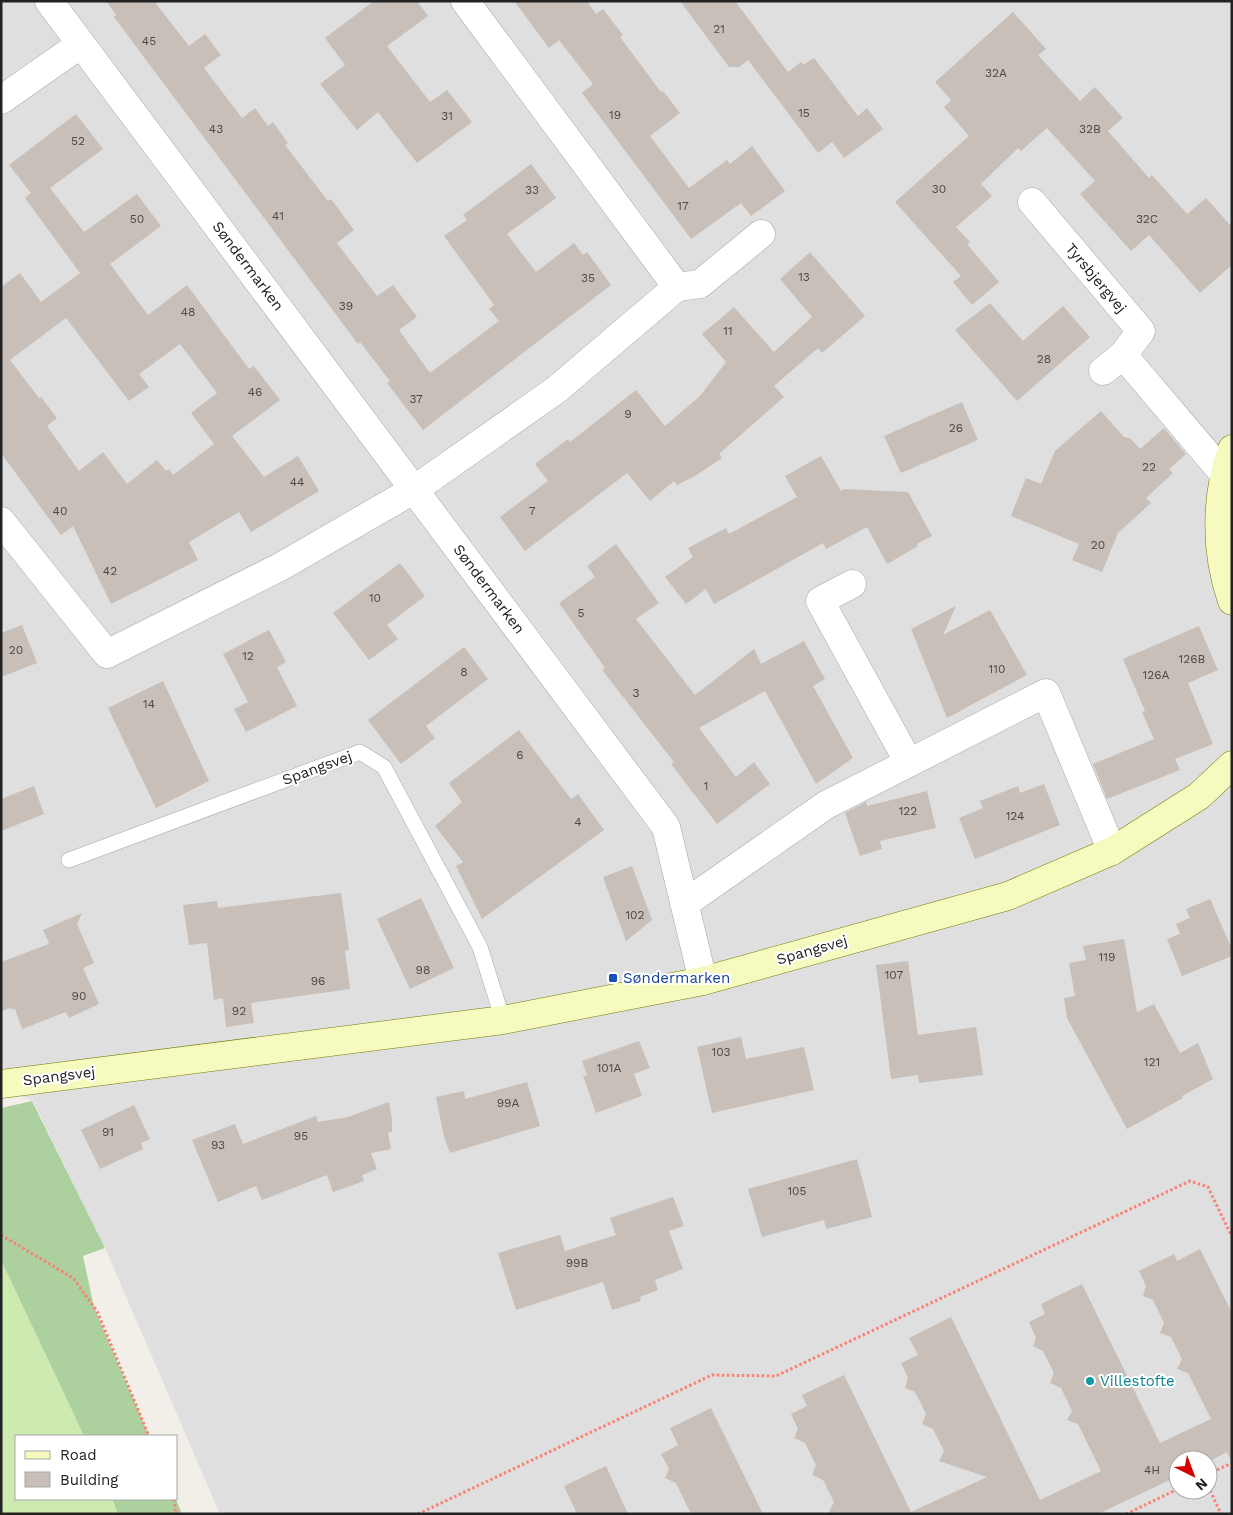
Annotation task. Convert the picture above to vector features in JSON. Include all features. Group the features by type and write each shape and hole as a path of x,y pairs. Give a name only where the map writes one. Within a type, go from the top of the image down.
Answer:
{"street":[{"name":"Søndermarken","path":"50,1 666,827 703,980"},
{"path":"465,1 677,287"},
{"path":"1,100 81,44"},
{"name":"Tyrsbjergvej","path":"1032,202 1141,331 1113,363 1228,461 1218,524 1223,576 1232,601"},
{"path":"1,521 106,654 282,566 415,489 556,390 677,287 700,284 761,234"},
{"path":"852,584 820,601 910,764"},
{"path":"684,904 826,806 1046,694 1112,851"},
{"name":"Spangsvej","path":"1,1084 503,1020 703,980 1008,896 1112,851 1199,796 1232,765"}],"lane":[{"name":"Spangsvej","path":"69,860 360,752 384,767 389,776 480,948 503,1020"}],"path":[{"path":"418,1514 712,1375 776,1376 1190,1182 1208,1188 1232,1238"},
{"path":"1,1235 73,1278 97,1311 149,1435"},
{"path":"1218,1469 1232,1463"},
{"path":"1126,1514 1168,1494"},
{"path":"174,1500 176,1514"},
{"path":"1214,1500 1221,1514"}],"shaded area":[{"path":"1,1 1232,1 1232,1514 220,1514 105,1248 33,1101 1,1088"}],"green space":[{"path":"32,1101 105,1248 83,1256 94,1307 149,1435 84,1435 1,1260 1,1108"},
{"path":"1,1260 84,1435 15,1435 15,1500 112,1500 118,1514 1,1514"},
{"path":"112,1500 176,1500 182,1514 118,1514"}],"building":[{"path":"106,1 154,1 189,46 205,34 221,55 204,68 242,118 255,108 268,126 273,122 288,143 285,145 328,201 331,199 354,230 337,243 377,296 393,285 417,317 399,330 430,373 499,321 489,309 494,305 444,236 467,220 463,215 531,164 556,198 507,234 536,272 574,243 583,255 587,252 611,285 423,430 387,383 390,381 360,342 358,344 114,17 116,15"},
{"path":"374,1 417,1 428,16 387,46 430,102 447,90 472,122 417,163 378,112 357,130 320,84 345,65 325,38"},
{"path":"514,1 587,1 596,14 603,9 623,35 620,37 661,92 663,91 680,113 650,136 689,188 727,160 730,164 752,146 785,191 751,216 741,203 691,239 582,93 593,84 559,40 549,48"},
{"path":"680,1 735,1 788,72 801,62 803,65 814,58 858,116 867,108 883,129 844,158 832,142 818,153 748,60 739,67 729,67"},
{"path":"1013,12 1046,49 1038,55 1080,101 1095,87 1123,118 1108,131 1149,178 1152,175 1187,214 1206,198 1232,227 1232,265 1200,293 1149,235 1131,251 1080,194 1095,181 1047,128 1021,151 1018,148 981,184 992,196 956,227 970,242 967,244 999,282 972,305 953,282 961,276 895,202 969,136 944,107 951,100 935,82"},
{"path":"76,114 103,149 50,188 84,232 137,194 161,226 110,264 148,315 187,285 249,369 254,366 280,400 232,436 264,477 298,456 319,491 251,532 239,512 189,542 198,560 111,604 73,526 61,535 1,453 1,287 20,273 41,302 80,273 25,198 31,193 9,165","holes":["66,318 129,401 149,387 139,374 180,344 217,393 191,413 214,444 173,475 169,469 166,471 157,460 127,484 103,452 79,471 47,426 57,418 10,360"]},
{"path":"810,252 865,316 822,353 818,348 774,386 784,397 719,454 722,458 695,476 677,485 674,481 650,501 627,473 525,551 500,517 548,481 535,464 568,439 570,442 636,390 665,426 700,396 726,362 702,334 734,307 774,352 812,317 780,279"},
{"path":"990,303 1023,341 1063,306 1090,337 1017,401 955,330"},
{"path":"962,402 978,440 901,473 884,436"},
{"path":"1101,411 1124,437 1130,438 1140,449 1164,428 1186,454 1169,469 1173,473 1146,498 1151,503 1118,533 1102,572 1072,560 1079,544 1011,516 1026,478 1041,484 1055,451"},
{"path":"821,456 841,491 844,489 908,492 932,536 887,564 867,527 826,549 823,543 714,604 706,589 686,604 665,577 693,557 688,548 726,528 729,534 797,497 785,476"},
{"path":"616,544 659,603 636,619 695,695 754,649 761,664 804,641 825,679 813,686 853,758 816,784 765,691 699,728 736,777 754,762 770,784 717,824 671,764 674,762 602,670 605,668 559,603 595,577 587,566"},
{"path":"400,563 425,596 387,625 398,639 369,660 333,613"},
{"path":"956,606 943,635 990,610 1027,675 947,718 911,629"},
{"path":"22,625 37,663 1,677 1,633"},
{"path":"1199,626 1218,670 1188,683 1213,744 1175,759 1180,770 1107,799 1093,764 1154,739 1142,712 1145,711 1123,659"},
{"path":"269,630 286,662 277,667 297,706 246,732 234,709 248,702 223,654"},
{"path":"464,647 488,679 426,726 435,738 401,764 368,720"},
{"path":"163,681 209,781 156,808 108,708"},
{"path":"519,730 571,799 578,794 604,830 482,919 456,866 463,862 435,826 462,802 449,783"},
{"path":"1044,784 1060,825 975,859 959,818 983,808 980,801 1018,786 1020,793"},
{"path":"34,786 44,814 1,831 1,799"},
{"path":"927,791 936,828 880,841 882,849 860,856 845,813 866,802 867,806"},
{"path":"632,866 652,920 626,941 603,877"},
{"path":"341,893 349,950 345,951 350,989 251,1003 254,1023 226,1027 223,998 214,1000 207,943 189,945 183,905 217,901 218,908"},
{"path":"421,898 454,968 410,989 377,919"},
{"path":"1210,899 1232,949 1232,956 1182,976 1167,939 1180,934 1176,924 1190,918 1186,909"},
{"path":"82,913 77,924 94,963 83,968 99,1004 69,1018 66,1012 22,1029 15,1009 12,1010 11,1008 1,1011 1,962 46,945 49,943 43,930"},
{"path":"1124,939 1137,1012 1154,1004 1180,1053 1198,1043 1213,1079 1127,1129 1067,1018 1064,998 1075,996 1069,963 1086,960 1083,946"},
{"path":"908,961 918,1035 976,1027 983,1075 919,1083 918,1075 891,1079 876,965"},
{"path":"741,1037 746,1059 804,1047 814,1090 712,1113 697,1047"},
{"path":"639,1041 650,1068 634,1074 642,1096 596,1113 583,1076 587,1075 582,1061"},
{"path":"527,1082 540,1126 450,1153 444,1137 436,1097 464,1091 465,1099"},
{"path":"389,1102 392,1132 388,1132 391,1149 371,1153 377,1169 362,1175 364,1181 333,1192 327,1175 262,1200 256,1186 218,1202 192,1140 235,1124 243,1144 316,1116 318,1122 348,1117"},
{"path":"134,1105 150,1139 141,1143 143,1149 100,1169 81,1130"},
{"path":"857,1159 872,1217 826,1229 824,1220 762,1237 748,1189"},
{"path":"673,1197 684,1226 669,1231 683,1269 655,1280 658,1290 640,1297 641,1301 612,1310 603,1282 516,1310 498,1253 560,1235 565,1251 616,1235 610,1218"},
{"name":"Villestofte","path":"1200,1249 1232,1313 1232,1462 1227,1452 1218,1457 1218,1450 1168,1450 1168,1481 1098,1514 828,1514 834,1502 823,1480 812,1475 816,1465 805,1443 794,1438 798,1429 791,1414 807,1406 802,1395 844,1375 911,1512 987,1477 939,1461 944,1451 933,1429 922,1424 926,1414 915,1392 905,1388 908,1378 901,1363 918,1355 909,1338 951,1317 1040,1500 1101,1471 1078,1424 1067,1420 1072,1411 1061,1388 1050,1383 1054,1373 1043,1351 1033,1346 1036,1338 1029,1322 1045,1314 1041,1304 1082,1284 1160,1443 1211,1419 1188,1373 1177,1369 1182,1359 1171,1337 1160,1333 1164,1323 1153,1300 1143,1296 1146,1286 1139,1271 1174,1254 1177,1261"},
{"path":"711,1408 763,1514 691,1514 676,1483 665,1478 669,1469 661,1454 678,1445 670,1428"},
{"path":"606,1466 628,1514 577,1514 564,1486"}],"place":[{"name":"Søndermarken","path":"613,978"},
{"name":"Villestofte","path":"1090,1381"}]}
